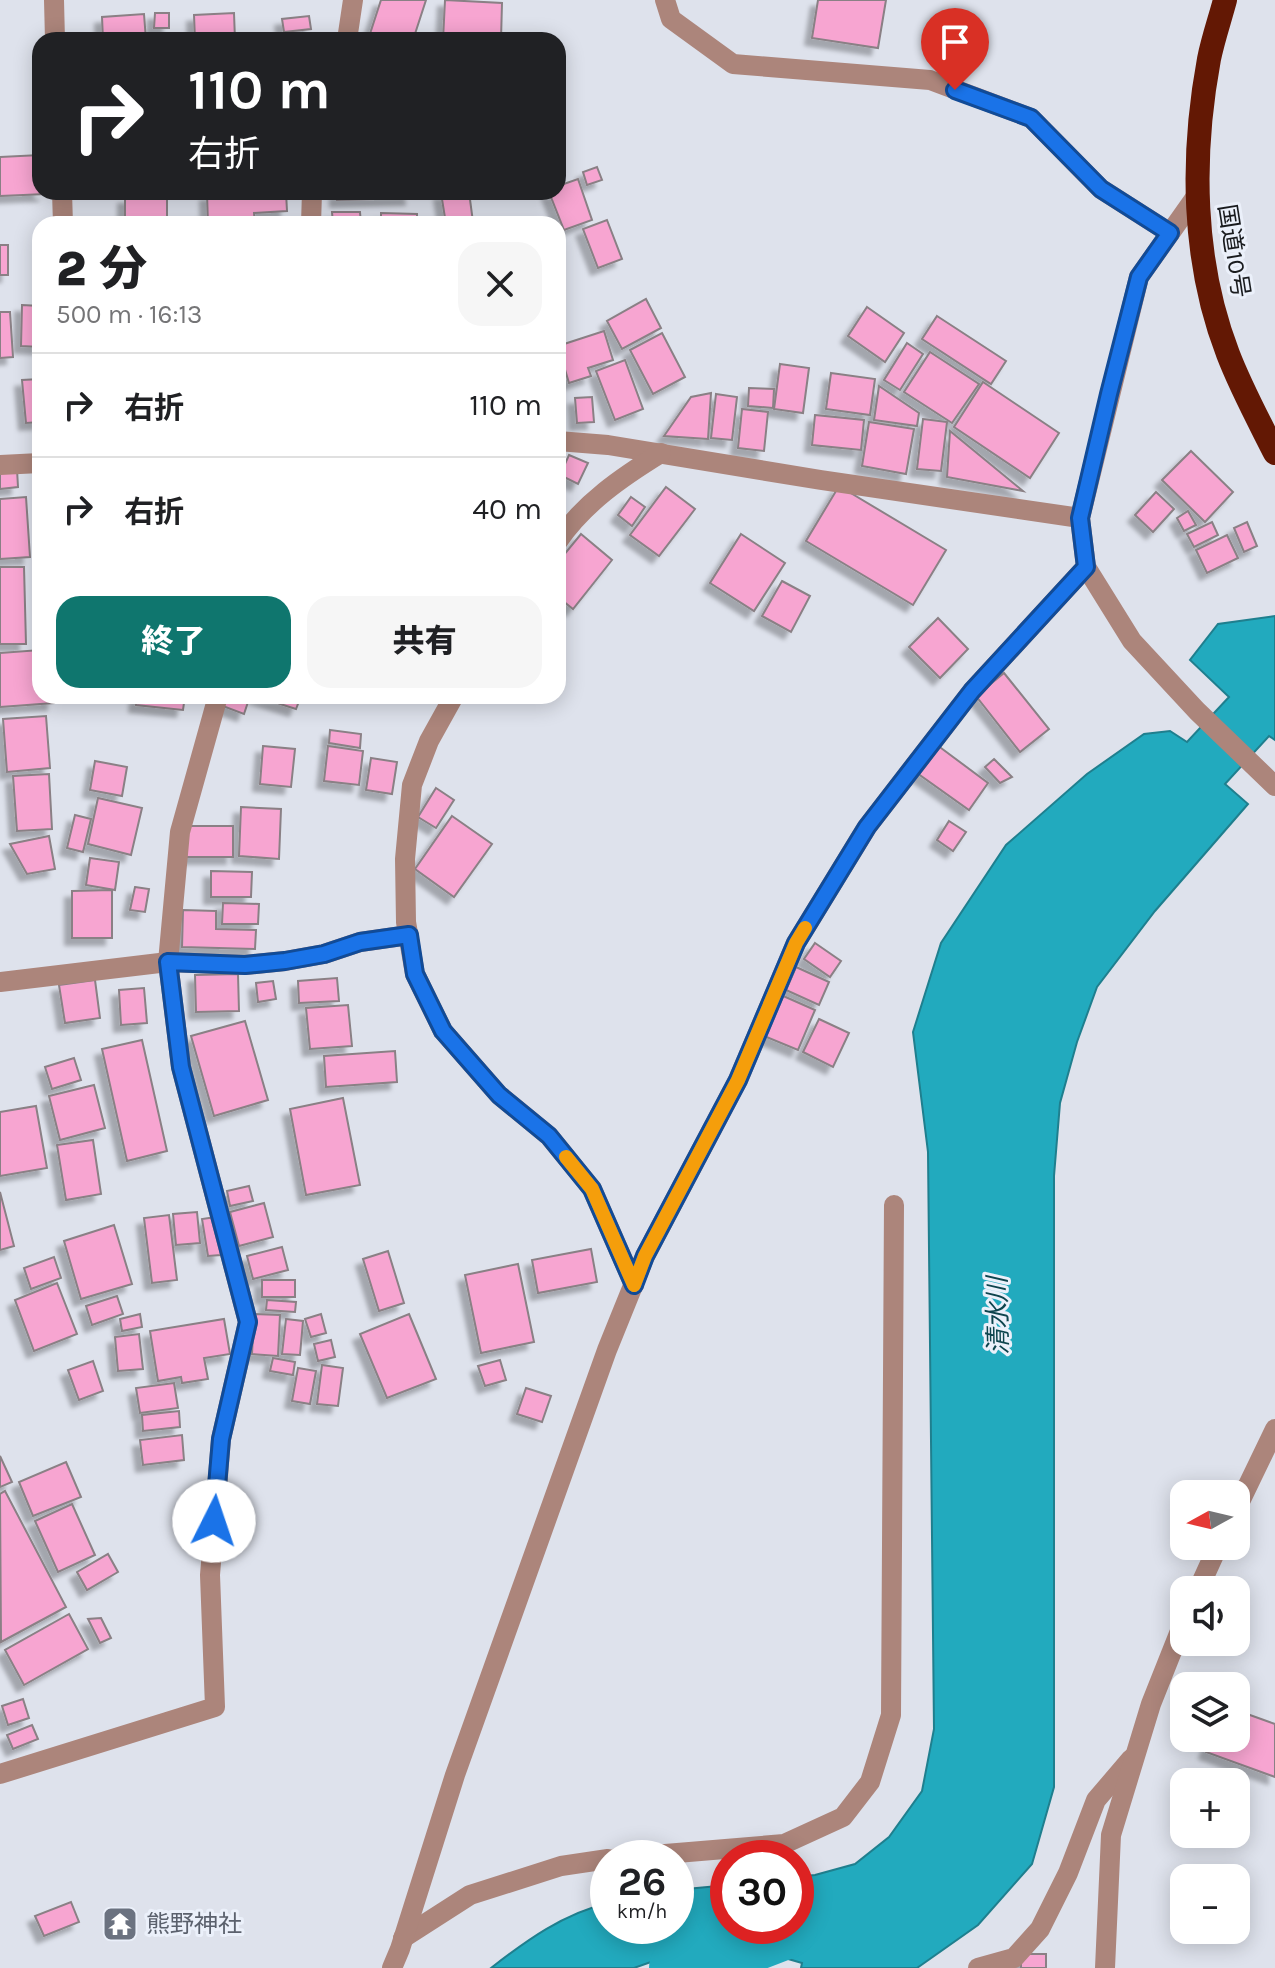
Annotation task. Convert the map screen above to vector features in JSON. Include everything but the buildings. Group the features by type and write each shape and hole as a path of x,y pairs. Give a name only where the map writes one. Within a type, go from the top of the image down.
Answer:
{"highway":[{"name":"国道10号","path":"1225,0 1209,57 1201,117 1197,195 1200,236 1207,286 1228,353 1275,453"}],"street":[{"path":"54,0 55,32"},
{"path":"348,32 353,0"},
{"path":"665,0 671,19 733,64 930,80 1031,118 1101,189 1170,233"},
{"path":"1197,195 1139,277 1080,518 1086,567 1132,641 1197,711 1268,779"},
{"path":"566,442 608,445 1080,518"},
{"path":"566,529 601,494 661,453"},
{"path":"0,465 32,463"},
{"path":"392,1968 455,1775 607,1350 645,1256 738,1080 796,943 867,827 972,691 1086,567"},
{"path":"0,1774 215,1707 210,1575 221,1439 248,1322 181,1067 168,962 180,832 216,704"},
{"path":"450,704 429,741 412,785 405,859 406,922 415,974 443,1031 499,1095 549,1136 592,1189 634,1285"},
{"path":"0,982 168,962 245,965 285,961 324,954 360,942 409,935"},
{"path":"694,1852 784,1844 843,1817 870,1782 891,1715 894,1205"},
{"path":"1250,1481 1275,1429"},
{"path":"1105,1968 1111,1835 1151,1704 1170,1656"},
{"path":"978,1968 1014,1958 1040,1929 1068,1873 1096,1800 1136,1753"},
{"path":"403,1938 470,1895 561,1866 590,1862"}],"water":[{"path":"1275,616 1275,740 1269,736 1225,784 1248,804 1155,911 1097,987 1060,1103 1054,1176 1054,1787 1032,1864 978,1925 917,1968 801,1968 802,1963 764,1952 682,1951 634,1968 491,1968 532,1938 590,1909 590,1944 694,1944 694,1888 710,1887 710,1944 814,1944 814,1875 855,1864 889,1837 922,1791 934,1729 928,1152 913,1032 941,943 1006,845 1087,774 1144,734 1170,731 1187,742 1229,697 1190,660 1218,624"}],"waterway":[{"name":"清水川","path":"682,1968 738,1944"}],"slow traffic":[{"path":"566,1157 592,1189 634,1285 645,1256 738,1080 805,928"}],"place":[{"name":"熊野神社","path":"120,1924"}],"route":[{"path":"214,1521 221,1439 248,1322 181,1067 168,962 245,965 285,961 324,954 360,942 409,935 415,974 443,1031 499,1095 549,1136 592,1189 634,1285 645,1256 738,1080 796,943 867,827 972,691 1086,567 1080,518 1109,394 1139,277 1170,233 1101,189 1031,118 955,90"}]}
